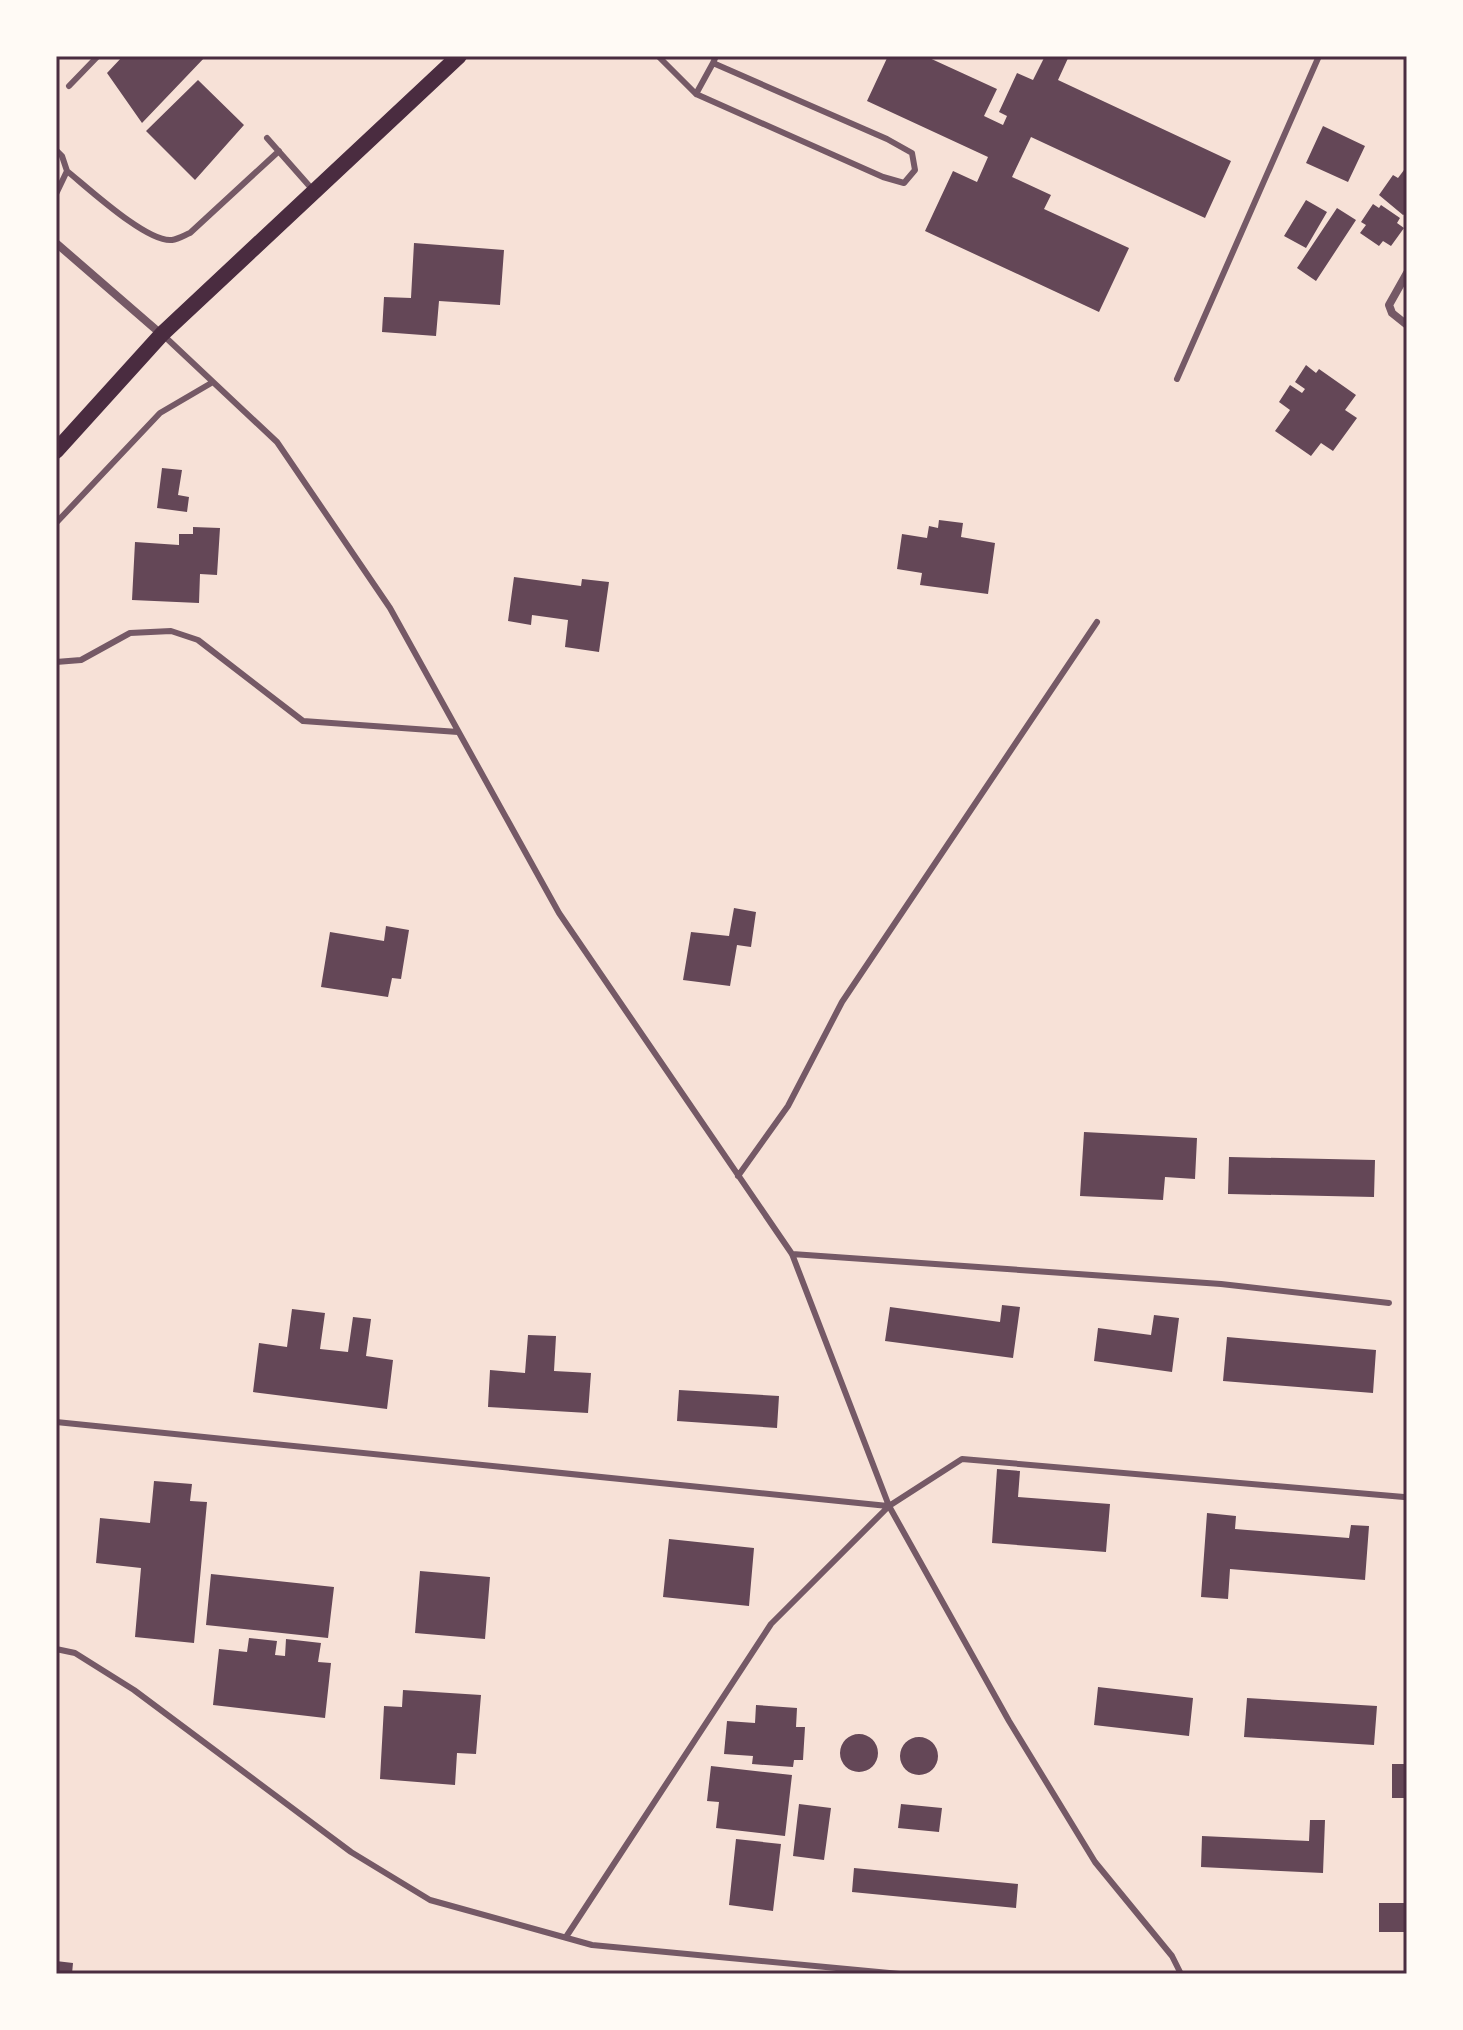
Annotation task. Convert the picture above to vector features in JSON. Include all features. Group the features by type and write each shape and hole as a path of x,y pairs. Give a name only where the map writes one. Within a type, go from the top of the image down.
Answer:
{"main road":[{"path":"56,451 162,334 459,56"}],"street":[{"path":"56,243 162,334"},
{"path":"1407,273 1391,296 1389,305 1392,313 1407,325"}],"lane":[{"path":"69,86 98,56"},
{"path":"658,56 696,94 883,177 904,183 915,170 912,153 887,139 714,60 696,94"},
{"path":"1177,379 1319,56"},
{"path":"267,138 314,192"},
{"path":"56,150 62,156 67,171 142,229 156,237 171,240 190,233 279,151"},
{"path":"56,194 67,171"},
{"path":"162,334 277,442 390,608 559,913 792,1254 889,1506 1009,1721 1095,1862 1172,1956 1181,1974"},
{"path":"56,523 160,413 213,382"},
{"path":"738,1176 788,1106 842,1002 1097,622"},
{"path":"56,662 81,660 130,633 171,631 198,640 303,721 458,732"},
{"path":"792,1254 1221,1284 1389,1303"},
{"path":"56,1422 889,1506"},
{"path":"566,1937 771,1624 889,1506 962,1459 1404,1497"},
{"path":"56,1649 75,1653 134,1690 351,1852 430,1900 592,1945 900,1974"}],"building":[{"path":"123,56 206,56 142,123 107,73"},
{"path":"888,56 925,56 997,89 984,116 1003,125 1007,116 999,112 1017,73 1033,80 1045,56 1069,56 1058,80 1231,161 1205,218 1031,137 1012,177 1051,195 1044,209 1129,248 1099,312 925,231 953,171 977,182 988,157 867,101"},
{"path":"198,80 244,125 195,180 146,131"},
{"path":"1323,126 1365,146 1348,182 1306,163"},
{"path":"1404,170 1407,172 1407,213 1403,215 1379,195 1393,175 1398,178"},
{"path":"1306,200 1327,212 1306,248 1284,236"},
{"path":"1373,204 1379,208 1381,205 1400,218 1397,223 1404,228 1391,246 1383,241 1379,246 1360,233 1366,225 1361,222"},
{"path":"1337,208 1356,220 1316,281 1297,268"},
{"path":"414,243 504,250 500,305 439,301 436,336 382,332 384,297 411,298"},
{"path":"1306,365 1316,373 1319,369 1356,395 1345,410 1357,418 1333,451 1321,443 1311,456 1275,431 1290,410 1279,402 1290,385 1302,393 1305,389 1295,382"},
{"path":"162,468 182,470 178,495 189,497 187,512 157,508"},
{"path":"939,520 963,523 961,537 995,543 988,594 920,585 922,573 897,569 902,534 927,538 929,526 938,528"},
{"path":"193,527 220,528 217,575 200,574 199,603 132,600 135,542 179,545 179,534 193,534"},
{"path":"514,577 581,586 582,579 609,582 599,652 565,647 568,620 532,615 531,625 508,621"},
{"path":"734,908 756,912 751,947 737,945 730,986 683,980 691,932 729,936"},
{"path":"386,926 409,930 401,979 392,978 388,997 321,987 330,932 384,941"},
{"path":"1084,1132 1197,1138 1195,1179 1165,1177 1163,1200 1080,1196"},
{"path":"1229,1157 1375,1160 1374,1197 1228,1194"},
{"path":"1002,1305 1020,1307 1013,1358 885,1341 890,1307 1000,1322"},
{"path":"292,1309 325,1313 320,1349 348,1352 353,1317 371,1319 366,1356 393,1360 387,1409 253,1392 259,1343 287,1347"},
{"path":"1154,1315 1179,1318 1172,1372 1094,1361 1098,1328 1151,1335"},
{"path":"528,1335 556,1336 554,1371 591,1373 588,1413 488,1407 490,1370 525,1373"},
{"path":"1227,1337 1376,1350 1373,1393 1223,1381"},
{"path":"679,1390 779,1396 777,1428 677,1421"},
{"path":"997,1469 1020,1471 1018,1497 1110,1504 1106,1552 992,1543"},
{"path":"154,1481 192,1484 190,1501 207,1502 194,1643 135,1637 141,1568 96,1563 100,1518 150,1523"},
{"path":"1207,1513 1236,1516 1235,1529 1349,1538 1351,1525 1369,1526 1365,1580 1230,1569 1228,1599 1201,1597"},
{"path":"669,1539 754,1548 749,1606 663,1597"},
{"path":"420,1571 490,1577 485,1639 415,1633"},
{"path":"211,1574 334,1587 328,1638 206,1625"},
{"path":"249,1638 277,1641 275,1655 285,1656 286,1639 321,1643 318,1662 331,1663 325,1718 213,1705 219,1649 247,1652"},
{"path":"1098,1687 1193,1698 1189,1736 1094,1725"},
{"path":"403,1690 481,1695 476,1754 457,1753 455,1785 380,1779 384,1706 402,1707"},
{"path":"1247,1698 1377,1706 1374,1745 1244,1737"},
{"path":"756,1705 797,1708 796,1727 805,1727 803,1760 794,1760 793,1767 752,1764 753,1756 724,1754 727,1721 755,1723"},
{"path":"859,1734 872,1740 878,1753 872,1766 859,1772 846,1766 840,1753 846,1740"},
{"path":"919,1737 932,1743 938,1756 932,1769 919,1775 906,1769 900,1756 906,1743"},
{"path":"1392,1764 1407,1764 1407,1798 1392,1798"},
{"path":"711,1766 792,1775 785,1836 716,1828 719,1802 707,1801"},
{"path":"799,1804 831,1808 824,1860 793,1856"},
{"path":"901,1804 942,1808 939,1832 898,1828"},
{"path":"1310,1820 1325,1820 1323,1873 1201,1867 1202,1836 1309,1841"},
{"path":"736,1839 781,1844 773,1911 729,1905"},
{"path":"854,1868 1018,1884 1016,1908 852,1892"},
{"path":"1379,1903 1407,1903 1407,1932 1379,1932"},
{"path":"56,1961 73,1963 72,1974 56,1974"}]}
